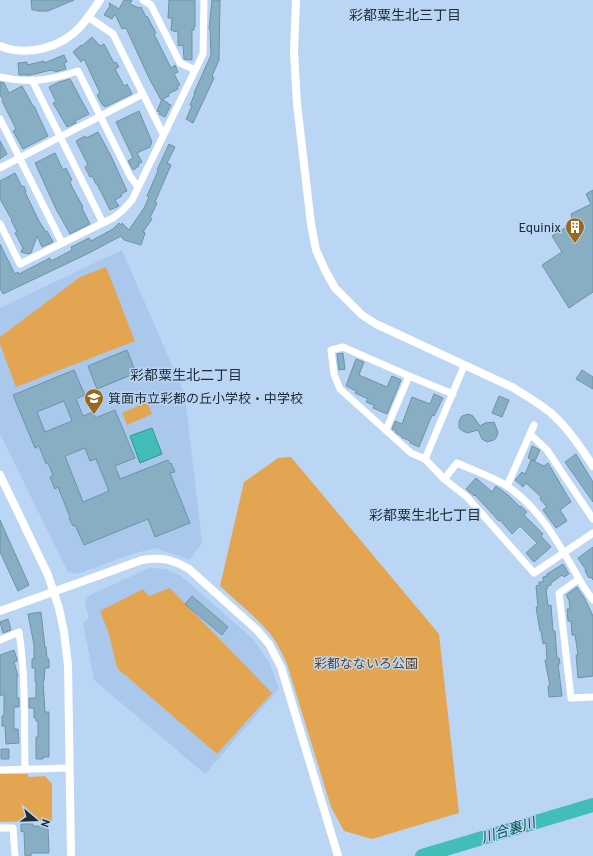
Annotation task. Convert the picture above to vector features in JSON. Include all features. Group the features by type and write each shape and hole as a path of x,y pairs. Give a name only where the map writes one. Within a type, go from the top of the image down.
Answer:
{"street":[{"path":"0,46 16,51 22,51 41,49 61,42 80,27 100,0"},
{"path":"143,0 151,5 180,63 195,70"},
{"path":"0,224 20,264 113,218 122,211 132,200 203,54 204,0"},
{"path":"296,0 295,77 311,224 316,250 335,288 362,315 393,333 512,387 531,398 551,413 576,442 593,466"},
{"path":"88,17 113,34 163,134"},
{"path":"0,77 8,79 43,80 78,71 130,176 138,188"},
{"path":"32,80 103,223"},
{"path":"0,168 143,94"},
{"path":"0,119 62,243"},
{"path":"453,394 343,348 331,350 334,374 340,389 411,453 425,459 444,479 468,497 534,573 593,533"},
{"path":"425,459 464,366"},
{"path":"386,430 409,376"},
{"path":"507,486 534,425"},
{"path":"530,434 547,450 593,519"},
{"path":"444,479 457,463 507,486 532,507 564,553 593,600"},
{"path":"0,475 48,575 64,632 68,665 71,856"},
{"path":"0,611 142,560 155,558 169,560 189,569 257,630 269,644 276,657 281,667 338,856"},
{"path":"579,579 559,593 571,698 593,697"},
{"path":"0,640 19,632 23,657 25,769"},
{"path":"0,770 69,768"},
{"path":"0,828 13,828 15,856"}],"shaded area":[{"name":"箕面市立彩都の丘小学校・中学校","path":"122,250 185,395 202,543 190,560 155,548 132,554 78,574 68,572 0,434 0,308"},
{"path":"152,428 162,454 140,463 130,436"},
{"path":"149,568 166,569 181,576 253,639 269,662 279,689 205,774 94,680 83,622 89,619 85,601 90,595"}],"green space":[{"path":"106,267 135,341 16,387 0,344 0,337 80,277"},
{"path":"147,402 152,414 127,425 122,413"},
{"name":"彩都なないろ公園","path":"291,457 439,634 459,813 372,839 344,831 331,807 287,664 281,652 274,639 262,625 220,586 244,482 278,458"},
{"path":"170,588 272,693 217,754 117,668 109,634 100,611 143,589 149,596"},
{"path":"0,774 28,774 28,777 45,776 52,784 52,821 0,822"}],"building":[{"path":"31,0 74,0 48,11 37,11 32,10"},
{"path":"124,0 132,0 130,4 139,8 141,7 156,33 154,34 171,68 175,65 178,72 174,74 180,85 177,87 178,89 168,94 169,96 161,100 126,28 122,29 115,14 112,19 104,15 110,6 109,3 119,9"},
{"path":"169,0 195,0 195,27 194,30 192,30 192,60 184,59 183,45 178,46 178,32 171,30 172,18 168,18"},
{"path":"212,0 220,0 219,60 212,76 214,78 193,123 186,119 192,106 190,105 194,93 211,55 209,29"},
{"path":"92,37 100,46 104,44 114,63 116,62 119,67 115,69 123,84 125,86 127,84 132,94 105,107 97,95 100,93 84,59 81,62 73,52"},
{"path":"64,55 67,62 64,63 66,69 55,72 54,70 51,70 31,75 19,75 18,63 27,62 27,65 44,61 44,63"},
{"path":"70,79 89,114 67,127 53,103 56,102 49,87"},
{"path":"0,82 4,83 9,93 22,86 34,106 48,136 23,149 13,131 16,129 2,101 3,100 0,95"},
{"path":"162,99 171,105 165,117 157,111"},
{"path":"139,111 152,142 150,147 137,153 142,162 133,170 128,161 133,158 116,122"},
{"path":"98,132 127,191 115,200 119,206 110,210 97,184 92,176 90,177 85,167 88,165 76,141 85,136 86,138"},
{"path":"0,141 7,154 0,159"},
{"path":"169,144 175,147 167,163 171,165 155,202 157,203 150,218 152,219 143,232 145,233 141,245 124,240 121,236 3,294 0,288 0,244 15,274 18,272 19,274 50,258 51,261 72,250 71,247 89,238 91,241 113,229 119,223 121,225 122,223 129,230 144,208 149,197 147,196 158,171 157,170"},
{"path":"55,153 63,170 66,168 72,180 70,182 72,187 90,224 70,234 56,209 35,163"},
{"path":"15,173 22,187 24,186 25,192 39,221 53,242 42,247 37,236 31,253 28,254 21,252 23,248 15,233 17,232 0,199 0,181"},
{"name":"Equinix","path":"593,190 593,292 569,308 542,265 562,252 552,236 573,223 571,214 591,204 586,194"},
{"path":"127,350 136,373 97,389 88,366"},
{"path":"343,353 345,369 339,370 337,354"},
{"path":"356,359 364,362 359,375 387,387 392,376 401,380 387,414 373,408 374,405 366,402 368,399 355,393 356,391 346,386"},
{"path":"74,370 85,395 76,399 83,416 93,412 95,418 115,410 135,458 115,466 120,479 168,460 175,472 170,473 190,523 155,537 148,519 84,545 75,525 73,526 69,518 70,517 58,487 55,489 50,477 53,475 48,463 46,464 39,446 35,448 13,395","holes":["64,401 72,421 45,432 37,412","85,448 90,461 96,459 109,491 83,502 65,456"]},
{"path":"582,370 593,377 593,389 576,379"},
{"path":"434,394 443,398 434,416 432,415 419,447 401,437 402,436 392,429 395,421 402,424 412,397 430,404"},
{"path":"499,396 509,400 502,417 492,413"},
{"path":"468,414 473,416 480,426 485,423 494,422 498,432 496,438 487,442 482,439 478,430 467,433 461,430 459,428 459,421 462,416"},
{"path":"532,446 540,450 535,461 528,458"},
{"path":"576,454 593,482 593,502 565,462"},
{"path":"531,460 544,466 548,463 571,502 560,510 567,521 556,528 543,510 547,507 540,499 541,497 526,483 523,487 515,480 522,472 525,474"},
{"path":"476,478 492,492 496,486 508,495 527,512 524,515 543,534 541,536 551,547 534,562 526,553 537,543 520,526 512,534 475,495 474,496 466,489"},
{"path":"0,520 29,585 18,591 0,552"},
{"path":"593,547 593,580 591,577 589,578 585,571 586,570 578,558"},
{"path":"563,564 569,574 564,577 562,575 551,583 551,585 547,586 548,588 546,589 548,606 551,605 557,658 559,658 560,664 558,664 562,696 549,697 548,686 550,686 545,660 547,660 546,643 543,644 540,631 536,607 538,607 536,586 539,585 539,582 543,582 543,577 547,576 547,574"},
{"path":"577,587 585,599 593,616 593,676 578,678 576,655 578,655 575,635 572,635 571,621 568,621 567,609 570,609 569,600 566,595"},
{"path":"192,596 228,627 222,635 185,604"},
{"path":"41,612 47,659 49,659 49,668 45,668 43,681 45,712 49,712 49,757 36,759 38,721 34,718 34,708 29,708 29,698 36,698 36,681 35,668 32,668 32,659 34,659 34,645 28,614"},
{"path":"8,619 11,630 3,633 0,622"},
{"path":"14,650 17,659 17,661 14,662 18,676 17,698 19,698 19,707 14,707 14,729 18,729 19,743 6,744 5,726 2,726 2,716 4,716 4,694 0,696 0,655"},
{"path":"1,749 9,749 9,759 1,759"},
{"path":"21,824 48,826 49,853 31,853 31,856 25,856 24,831 21,832"}],"waterway":[{"name":"川合裏川","path":"422,856 593,805"}],"place":[{"name":"Equinix","path":"575,244"},
{"name":"箕面市立彩都の丘小学校・中学校","path":"94,415"}],"district":[{"name":"彩都粟生北三丁目","path":"405,15"},
{"name":"彩都粟生北二丁目","path":"186,375"},
{"name":"彩都粟生北七丁目","path":"425,515"}]}
